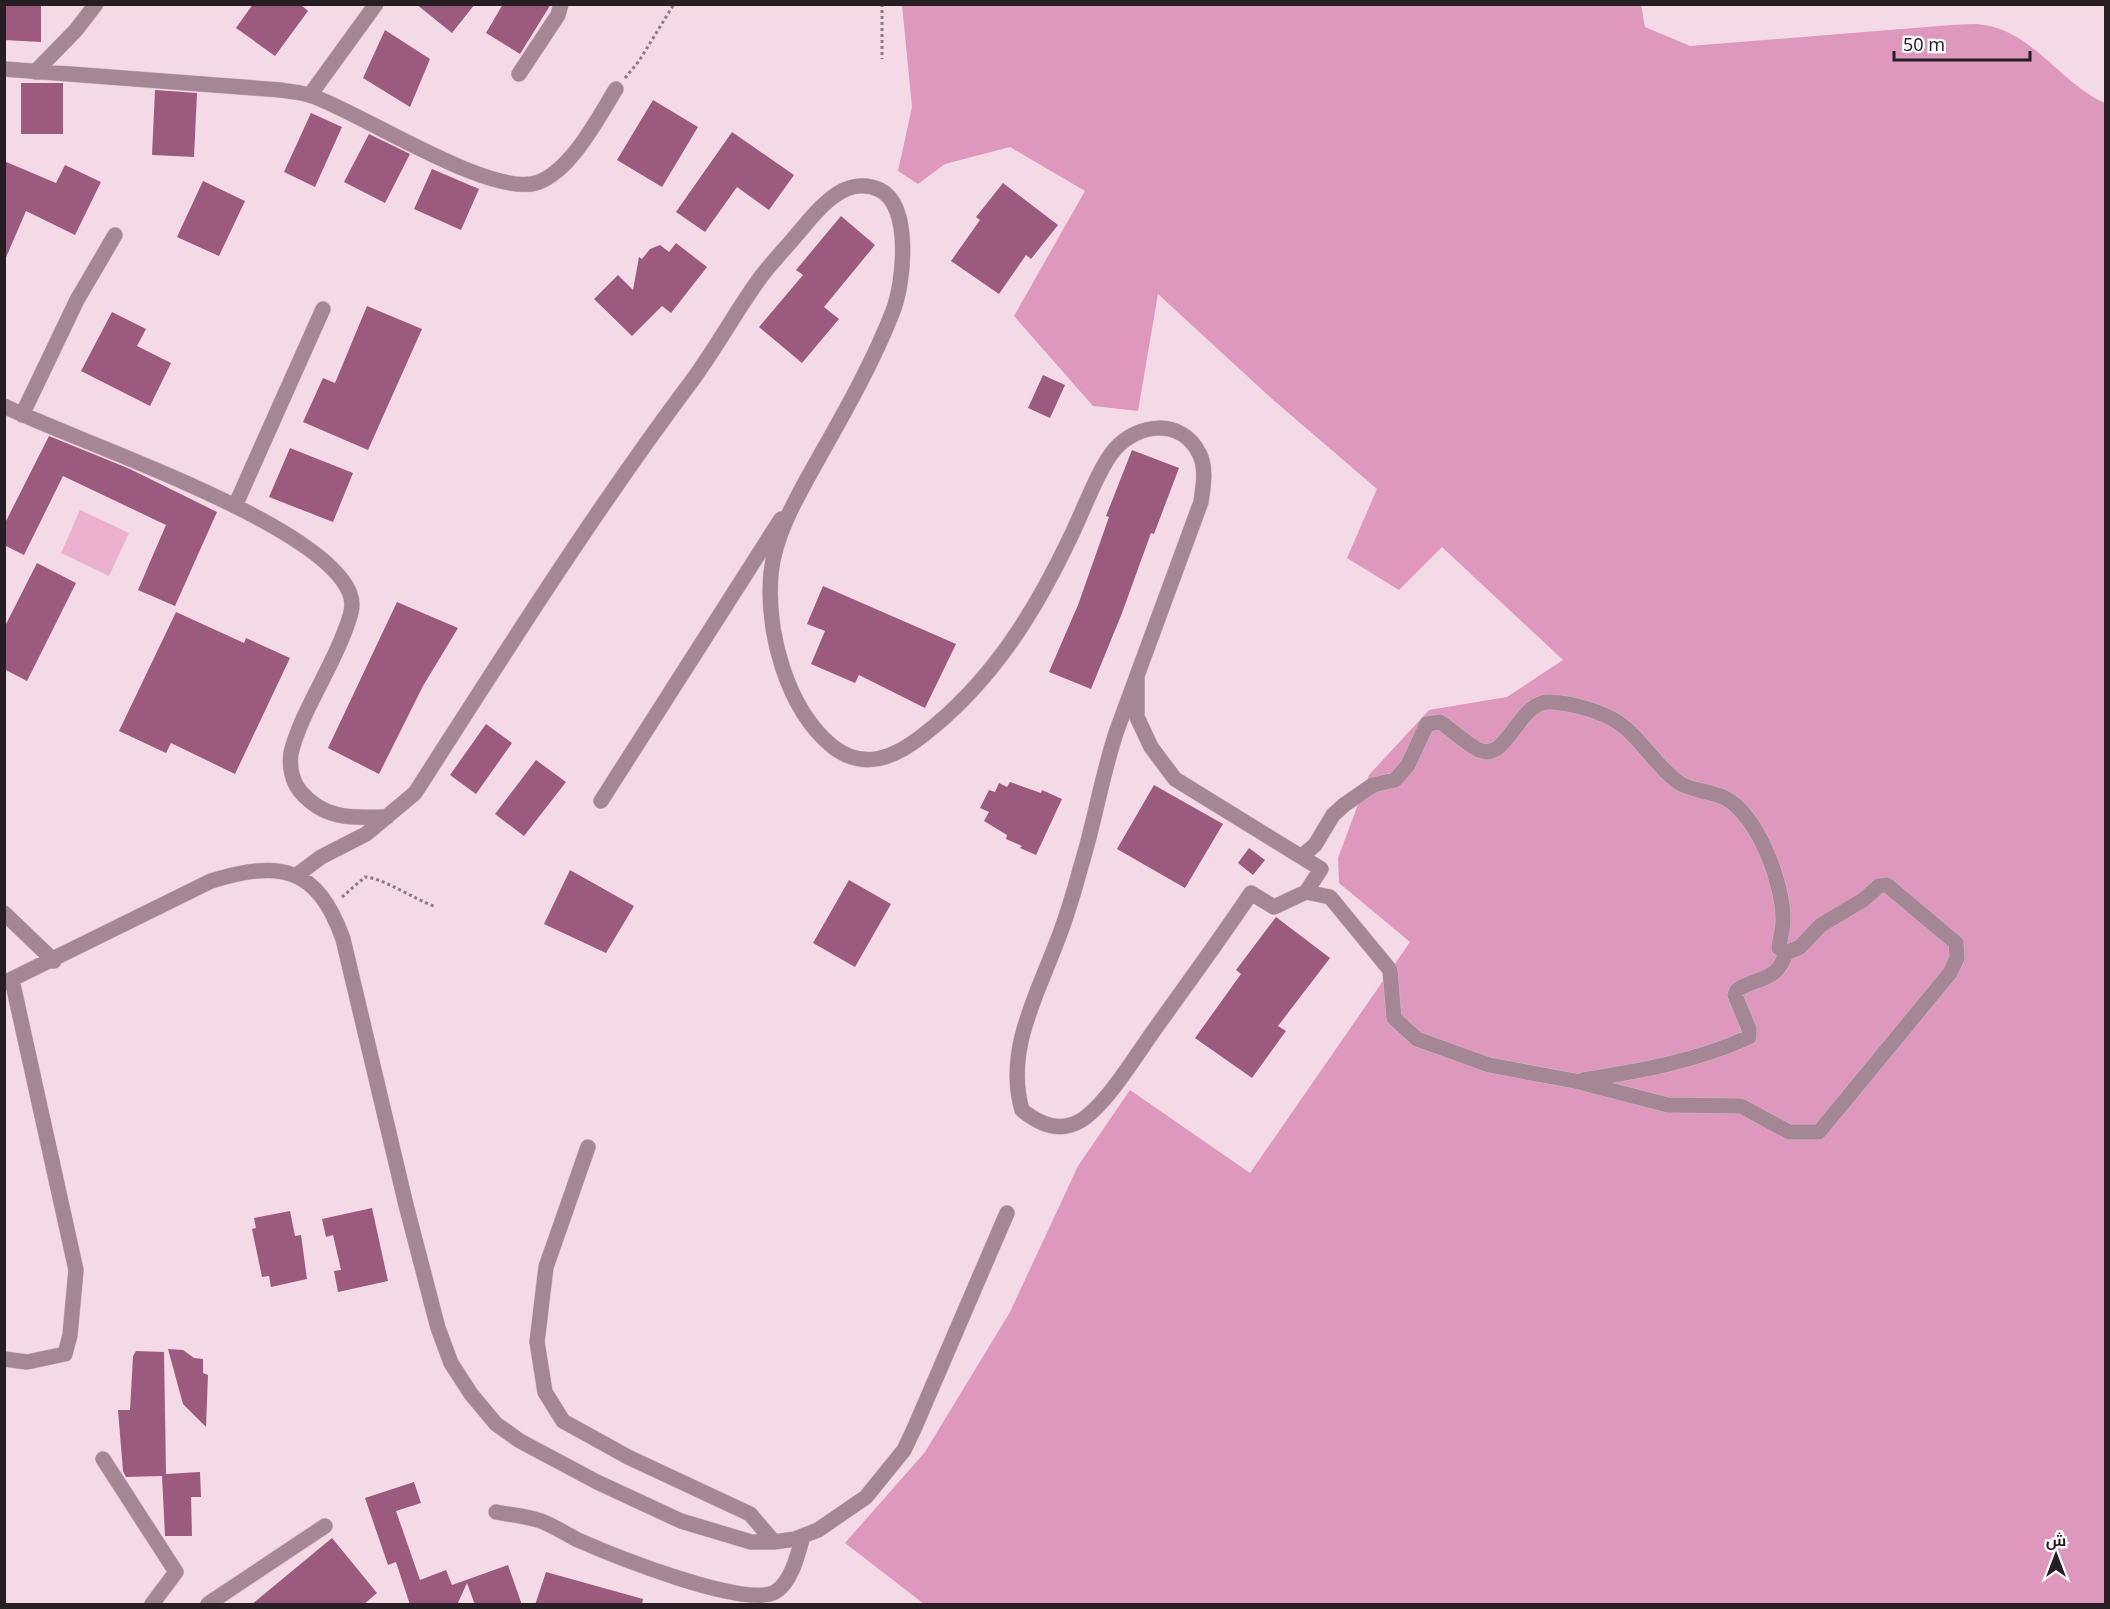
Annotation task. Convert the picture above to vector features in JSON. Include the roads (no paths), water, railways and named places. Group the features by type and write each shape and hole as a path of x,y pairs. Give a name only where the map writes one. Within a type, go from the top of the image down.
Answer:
{"street":[{"path":"34,72 76,30 96,4"},
{"path":"310,95 376,4"},
{"path":"519,74 558,15 561,4"},
{"path":"4,69 281,90 310,95 472,171 505,183 530,185 553,173 576,151 616,89"},
{"path":"297,874 321,857 366,834 415,793 654,430 717,347 760,279 823,204 852,187 872,187 893,200 900,214 901,263 895,306 840,420 803,487 777,545 771,567 770,588 775,635 785,676 794,699 823,738 841,753 863,760 875,760 901,751 926,733 977,686 996,663 1040,598 1115,449 1140,429 1152,427 1179,434 1200,454 1204,472 1201,502 1137,676 1106,761 1070,904 1036,991 1017,1056 1017,1091 1022,1110 1047,1126 1064,1127 1081,1120 1122,1075 1251,893 1274,907 1306,892 1321,869 1302,855 1175,778 1151,747 1137,717 1137,676"},
{"path":"22,415 77,300 115,235"},
{"path":"235,506 322,309"},
{"path":"4,406 235,506 313,550 341,576 353,603 334,662 304,722 292,752 290,767 295,785 325,812 343,818 387,818"},
{"path":"600,801 803,487"},
{"path":"1302,855 1314,845 1333,815 1344,805 1372,785 1395,780 1408,765 1427,724 1440,722 1478,750 1490,752 1504,742 1534,705 1550,702 1569,705 1620,724 1682,784 1726,798 1755,826 1780,895 1783,923 1779,948 1786,953"},
{"path":"4,1359 27,1362 64,1354 70,1335 76,1270 8,982 54,961 211,880 241,872 271,868 297,874 319,893 333,912 343,939 384,1115 438,1328 451,1363 471,1394 496,1424 520,1441 597,1482 701,1527 751,1542 774,1542 803,1536 837,1519 866,1497 904,1450 1007,1213"},
{"path":"1306,892 1330,897 1390,970 1394,1018 1417,1039 1489,1065 1575,1081 1668,1105 1740,1106 1790,1132 1819,1131 1950,973 1957,958 1956,943 1887,885 1879,886 1863,900 1821,925 1800,947 1786,953"},
{"path":"4,912 54,961"},
{"path":"1575,1081 1646,1070 1715,1051 1749,1037 1749,1029 1735,995 1737,990 1768,979 1783,964 1786,953"},
{"path":"588,1147 546,1267 537,1342 544,1392 563,1421 628,1457 750,1514 774,1542"},
{"path":"103,1459 176,1572 152,1605"},
{"path":"496,1512 539,1520 603,1550 724,1592 772,1599 790,1572 803,1536"},
{"path":"208,1605 325,1526"}]}
